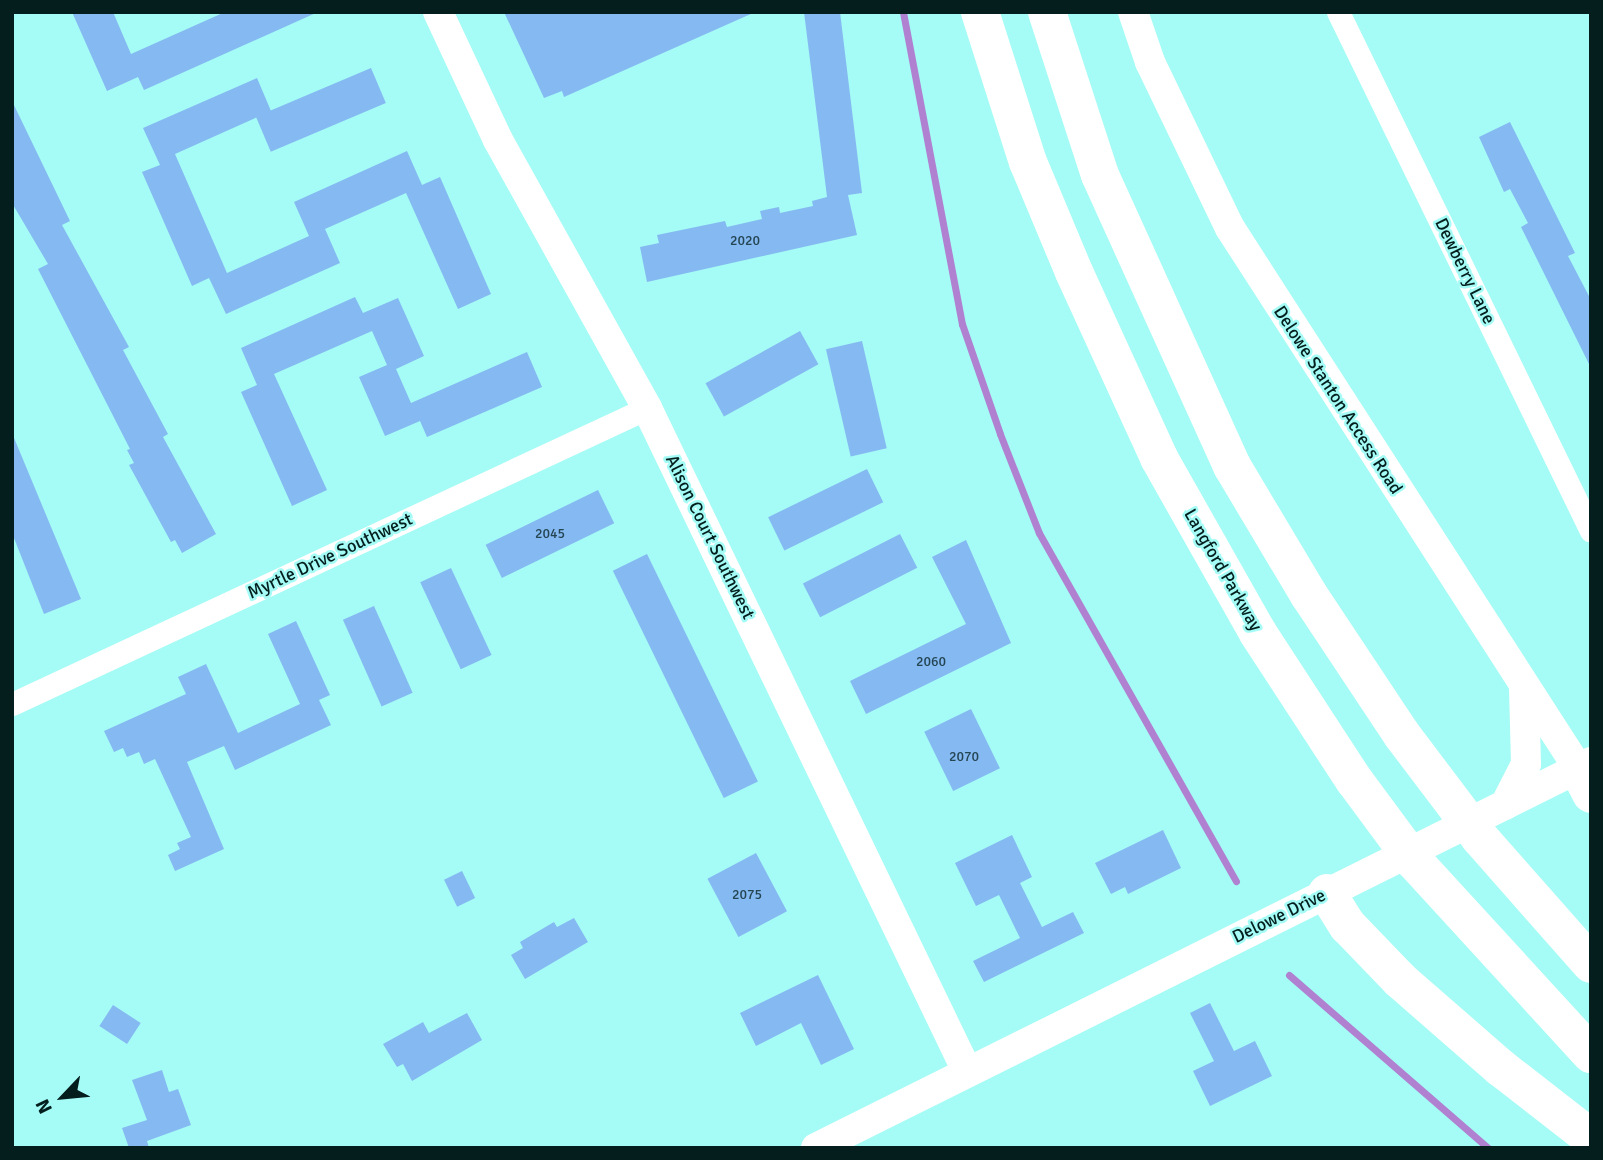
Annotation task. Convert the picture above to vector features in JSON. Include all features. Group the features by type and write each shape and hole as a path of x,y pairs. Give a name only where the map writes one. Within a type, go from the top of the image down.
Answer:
{"highway":[{"name":"Langford Parkway","path":"981,12 1028,162 1159,458 1258,633 1354,780 1471,927 1591,1054"},
{"path":"1047,12 1100,175 1232,466 1309,596 1402,735 1525,891 1591,964"},
{"path":"1328,892 1348,926 1400,980 1501,1068 1591,1138"}],"street":[{"name":"Alison Court Southwest","path":"438,12 498,140 648,408 967,1070"},
{"name":"Delowe Stanton Access Road","path":"1133,12 1150,62 1230,228 1524,685 1587,775"},
{"name":"Dewberry Lane","path":"1338,12 1591,531"},
{"name":"Myrtle Drive Southwest","path":"12,704 648,408"},
{"path":"1505,805 1526,764 1524,685"},
{"name":"Delowe Drive","path":"816,1148 967,1070 1505,805 1587,775"}],"building":[{"path":"72,12 113,12 131,54 225,12 318,12 144,90 138,77 107,91"},
{"path":"504,12 753,13 564,97 562,91 544,98"},
{"path":"804,12 840,12 862,193 848,195 857,235 647,282 640,247 659,243 657,235 725,221 727,227 762,219 760,211 779,207 780,213 813,206 812,201 827,197"},
{"path":"371,68 386,103 271,152 256,117"},
{"path":"257,78 271,111 175,154 227,273 309,236 294,202 407,151 422,185 440,177 491,294 458,309 406,193 325,229 340,263 226,314 209,278 192,286 142,172 160,165 143,128"},
{"path":"12,101 70,221 62,225 129,347 123,350 168,434 163,437 216,534 182,553 175,540 171,542 129,465 134,463 127,450 130,449 38,269 48,264 12,203"},
{"path":"1510,122 1575,253 1568,256 1591,300 1591,368 1521,227 1528,223 1510,189 1504,192 1479,137"},
{"path":"355,297 363,313 398,298 424,356 396,369 411,403 527,352 542,387 427,437 420,421 385,436 359,377 387,365 372,331 274,374 327,490 292,506 241,392 257,385 241,348"},
{"path":"800,331 818,364 724,417 706,383"},
{"path":"862,341 887,448 851,457 826,349"},
{"path":"12,433 81,599 44,614 12,533"},
{"path":"867,469 883,502 784,550 768,517"},
{"path":"598,490 614,523 502,578 486,545"},
{"path":"900,534 917,568 820,617 803,583"},
{"path":"966,540 1011,643 866,714 850,681 966,624 932,557"},
{"path":"647,554 758,781 724,798 613,571"},
{"path":"451,568 492,655 461,669 420,582"},
{"path":"374,606 413,693 382,707 343,620"},
{"path":"296,621 330,695 319,700 331,725 235,770 224,746 187,762 224,849 175,871 168,855 180,849 177,843 191,837 155,759 144,764 139,752 127,757 123,748 114,752 104,731 186,694 178,677 206,664 238,733 300,704 268,634"},
{"path":"971,709 1000,768 953,791 924,732"},
{"path":"1163,830 1181,868 1128,894 1125,887 1111,894 1095,863"},
{"path":"1012,835 1032,877 1020,883 1042,927 1073,912 1084,933 984,982 973,961 1020,938 999,895 976,906 955,863"},
{"path":"756,853 787,911 738,937 707,879"},
{"path":"462,871 475,898 457,907 444,880"},
{"path":"574,918 588,942 525,979 511,955 523,948 520,942 554,922 557,927"},
{"path":"818,975 854,1049 821,1065 801,1023 756,1046 740,1013"},
{"path":"1210,1003 1234,1051 1255,1041 1272,1076 1210,1106 1193,1071 1214,1061 1190,1013"},
{"path":"113,1005 141,1023 127,1044 99,1026"},
{"path":"467,1013 482,1040 412,1081 403,1064 397,1067 383,1044 423,1022 429,1033"},
{"path":"162,1070 169,1092 178,1089 191,1125 147,1141 149,1148 129,1148 122,1128 147,1120 132,1080"}],"waterway":[{"path":"903,12 962,324 1000,434 1039,533 1236,881"},
{"path":"1289,975 1488,1148"}]}
